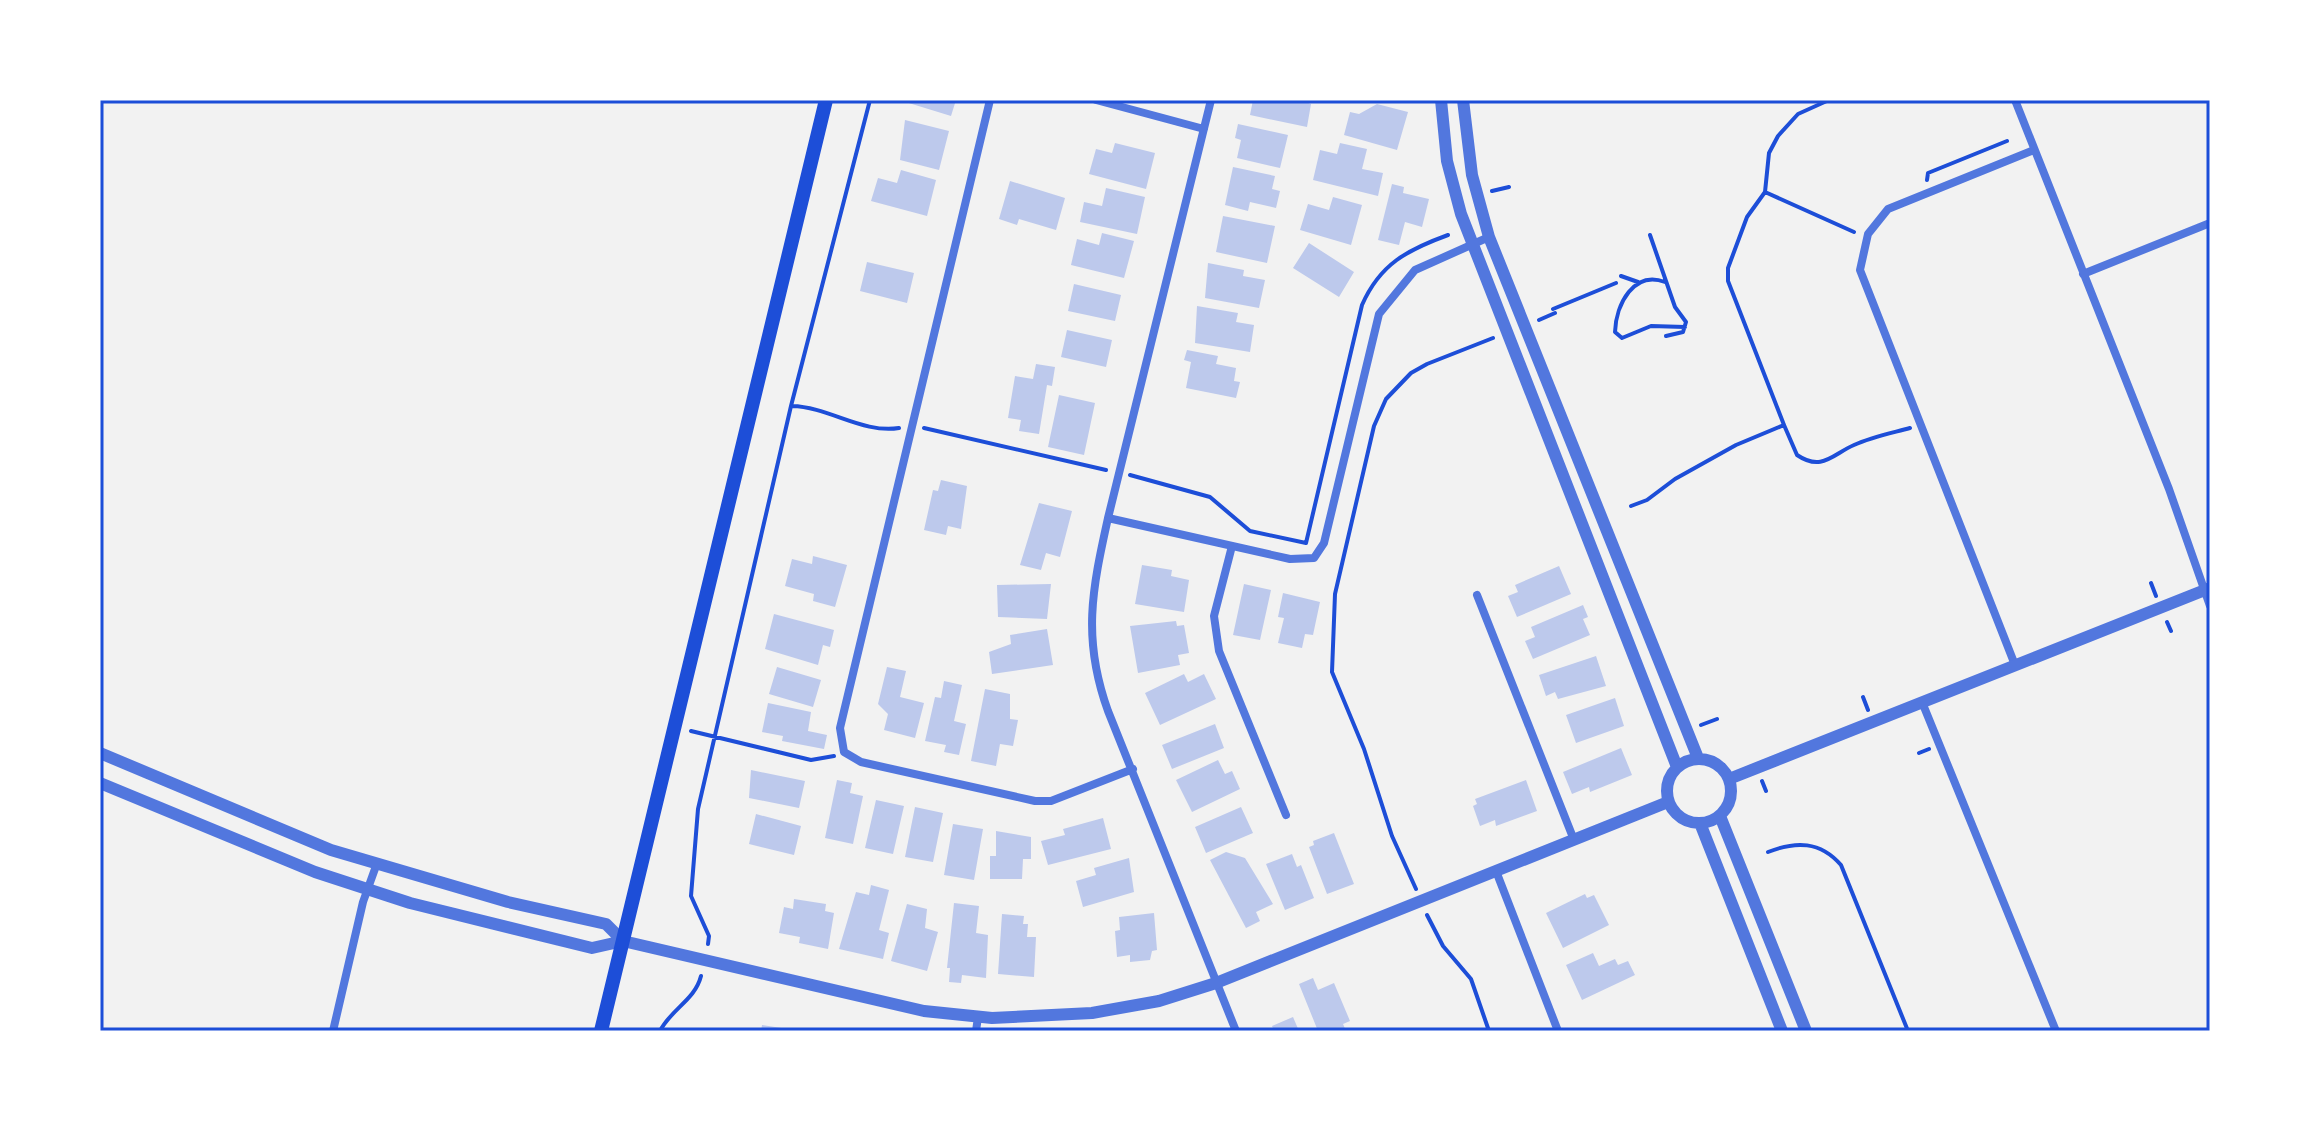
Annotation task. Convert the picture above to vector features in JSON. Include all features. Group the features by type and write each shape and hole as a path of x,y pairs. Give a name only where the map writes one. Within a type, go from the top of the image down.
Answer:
{"main road":[{"path":"601,1031 826,100"}],"street":[{"path":"990,100 840,728 844,752 861,762 1035,801 1051,801 1133,769"},
{"path":"1096,100 1204,129"},
{"path":"1211,100 1108,518 1090,608 1092,657 1108,711 1236,1031"},
{"path":"1441,100 1453,191 1471,244 1677,767"},
{"path":"1463,100 1472,175 1489,237 1698,758"},
{"path":"2015,100 2169,489 2207,588 2210,606"},
{"path":"2015,665 1860,270 1867,237 1888,209 2034,150"},
{"path":"2083,274 2210,223"},
{"path":"1108,518 1290,559 1314,558 1320,552 1379,314 1415,270 1489,237"},
{"path":"1232,546 1214,616 1219,651 1286,815"},
{"path":"1729,779 2207,588"},
{"path":"1477,595 1574,840"},
{"path":"1922,702 2056,1031"},
{"path":"100,753 272,827 376,866 606,924 623,941"},
{"path":"1698,758 1717,764 1729,779 1731,799 1720,816 1700,823 1686,821 1668,802 1667,783 1677,767 1698,758"},
{"path":"100,783 315,872 480,922 592,948 623,941 902,1007 978,1017 1092,1013 1159,1001 1216,983 1668,802"},
{"path":"1720,816 1806,1031"},
{"path":"1700,823 1782,1031"},
{"path":"333,1031 367,889 376,866"},
{"path":"1496,871 1558,1031"},
{"path":"976,1031 978,1017"}],"path":[{"path":"709,936 693,905 692,855 698,809 791,406 870,100"},
{"path":"1829,100 1798,114 1785,125 1769,153 1765,192 1747,217 1728,268 1728,281 1797,455 1818,463 1831,460 1852,446 1919,425"},
{"path":"1932,190 1926,177 1928,173 2007,141"},
{"path":"1765,192 1867,237"},
{"path":"791,406 832,412 868,427 893,429 912,426 1210,497 1250,531 1306,543 1362,305 1375,279 1396,258 1448,235"},
{"path":"1650,235 1675,307 1686,322 1678,335 1666,336"},
{"path":"1621,276 1638,282"},
{"path":"1665,282 1648,278 1638,282 1624,302 1614,327 1618,337 1651,326 1685,327"},
{"path":"1525,325 1616,283"},
{"path":"1489,1031 1471,979 1443,946 1392,836 1364,749 1332,672 1330,654 1335,594 1374,426 1386,399 1411,373 1427,364 1504,333"},
{"path":"1631,506 1647,500 1675,479 1736,445 1784,425"},
{"path":"691,731 799,758 825,759"},
{"path":"1768,852 1805,843 1825,850 1841,865 1908,1031"},
{"path":"660,1031 671,1014 698,989"}],"building":[{"path":"899,100 956,100 951,116"},
{"path":"1253,100 1301,100 1311,104 1307,127 1250,115"},
{"path":"1377,104 1408,112 1397,150 1344,135 1350,112 1359,114"},
{"path":"905,120 949,131 939,170 900,160"},
{"path":"1238,124 1288,135 1280,168 1237,158 1241,140 1235,138"},
{"path":"1115,143 1155,153 1146,189 1089,174 1096,149 1112,153"},
{"path":"1340,143 1367,149 1362,169 1383,173 1378,196 1313,180 1320,150 1337,154"},
{"path":"1233,167 1275,176 1272,189 1280,191 1276,208 1250,202 1248,211 1225,205"},
{"path":"901,170 936,180 927,216 871,201 878,178 897,183"},
{"path":"1010,181 1065,198 1056,230 1019,219 1017,225 999,219"},
{"path":"1392,184 1404,187 1403,193 1429,199 1422,227 1405,222 1399,245 1378,240"},
{"path":"1106,188 1145,197 1137,234 1080,222 1084,202 1102,206"},
{"path":"1333,197 1362,205 1351,245 1300,230 1308,204 1329,210"},
{"path":"1223,216 1275,226 1267,263 1216,252"},
{"path":"1102,233 1134,241 1124,278 1071,265 1077,239 1099,245"},
{"path":"1309,243 1354,272 1339,297 1293,268"},
{"path":"867,262 914,273 907,303 860,291"},
{"path":"1208,263 1244,270 1243,276 1265,280 1259,308 1205,298"},
{"path":"1074,284 1121,295 1115,321 1068,311"},
{"path":"1197,306 1238,313 1236,322 1254,325 1250,352 1195,343"},
{"path":"1067,330 1112,340 1106,367 1061,357"},
{"path":"1187,350 1218,356 1216,364 1236,368 1234,381 1240,382 1236,398 1186,388 1191,362 1184,360"},
{"path":"1036,364 1055,367 1052,386 1047,385 1039,434 1019,431 1021,420 1008,418 1015,376 1033,379"},
{"path":"1059,395 1095,403 1084,455 1048,447"},
{"path":"941,480 967,486 961,529 948,526 946,535 924,530 933,490 938,491"},
{"path":"1039,503 1072,511 1060,557 1046,553 1041,570 1020,565"},
{"path":"813,556 847,565 835,607 813,601 814,594 785,586 792,559 812,564"},
{"path":"1142,565 1172,570 1171,576 1189,580 1184,612 1135,604"},
{"path":"1559,566 1571,594 1517,617 1508,596 1518,592 1515,585"},
{"path":"1051,584 1047,619 998,617 997,585"},
{"path":"1244,584 1271,590 1260,640 1233,635"},
{"path":"1283,593 1320,602 1313,635 1305,634 1302,648 1278,643 1284,618 1278,617"},
{"path":"1583,605 1588,617 1583,619 1590,635 1533,659 1525,641 1535,637 1531,627"},
{"path":"774,614 834,630 830,647 823,645 818,665 765,649"},
{"path":"1176,621 1177,626 1184,625 1189,653 1178,655 1180,665 1138,673 1130,626"},
{"path":"1047,629 1053,665 992,674 989,652 1011,644 1010,635"},
{"path":"1596,656 1606,686 1558,699 1555,692 1546,696 1539,675"},
{"path":"777,667 821,680 813,707 769,694"},
{"path":"887,667 906,671 900,697 924,703 915,738 884,730 888,714 878,704"},
{"path":"1184,674 1188,682 1204,674 1216,699 1160,725 1145,693"},
{"path":"944,681 962,685 954,721 966,724 959,755 944,752 946,745 925,741 935,697 941,698"},
{"path":"985,689 1010,694 1010,719 1018,720 1013,746 1000,744 996,766 971,761"},
{"path":"1615,698 1624,726 1576,743 1566,715"},
{"path":"768,703 811,712 808,731 827,735 824,749 782,741 783,736 762,732"},
{"path":"1215,724 1224,748 1172,769 1162,745"},
{"path":"1621,748 1632,775 1590,792 1589,787 1572,794 1563,772"},
{"path":"1218,760 1225,774 1232,771 1240,789 1192,812 1176,780"},
{"path":"751,770 805,781 799,808 749,798"},
{"path":"837,780 852,783 850,793 863,796 853,844 825,838"},
{"path":"1526,780 1537,811 1496,826 1495,820 1480,826 1473,806 1477,804 1475,799"},
{"path":"876,800 904,806 893,854 865,848"},
{"path":"915,807 943,813 933,862 905,857"},
{"path":"1241,807 1253,833 1206,853 1195,827"},
{"path":"756,814 801,826 794,855 749,844"},
{"path":"1103,818 1111,849 1048,865 1041,841 1065,835 1063,829"},
{"path":"953,824 983,829 974,880 944,875"},
{"path":"996,831 1031,837 1031,859 1023,859 1022,879 990,879 990,856 996,856"},
{"path":"1334,833 1354,884 1327,894 1309,847 1314,845 1313,841"},
{"path":"1226,852 1245,858 1273,904 1256,912 1260,921 1246,928 1210,860"},
{"path":"1292,854 1297,867 1301,865 1314,898 1285,910 1266,864"},
{"path":"1129,858 1134,892 1083,907 1076,881 1096,875 1094,868"},
{"path":"871,885 889,890 879,930 889,933 883,959 839,949 856,892 869,895"},
{"path":"1585,894 1587,898 1594,895 1609,925 1563,948 1546,913"},
{"path":"794,899 826,904 825,911 834,913 828,949 799,943 800,937 779,933 784,907 793,909"},
{"path":"954,903 979,906 976,933 988,935 986,978 962,975 961,983 949,982 950,968 947,968"},
{"path":"907,904 927,909 925,928 938,932 927,971 891,961"},
{"path":"1154,913 1157,950 1152,951 1150,960 1130,962 1130,955 1117,957 1115,931 1120,930 1119,917"},
{"path":"1002,914 1024,916 1023,924 1028,924 1027,937 1036,937 1034,977 998,974"},
{"path":"1593,953 1599,966 1615,959 1618,965 1628,961 1635,975 1582,1000 1566,965"},
{"path":"1313,978 1318,990 1334,983 1350,1021 1343,1024 1346,1031 1318,1031 1299,984"},
{"path":"1293,1017 1299,1031 1274,1031 1272,1026"},
{"path":"762,1025 788,1029 788,1031 761,1031"}]}
